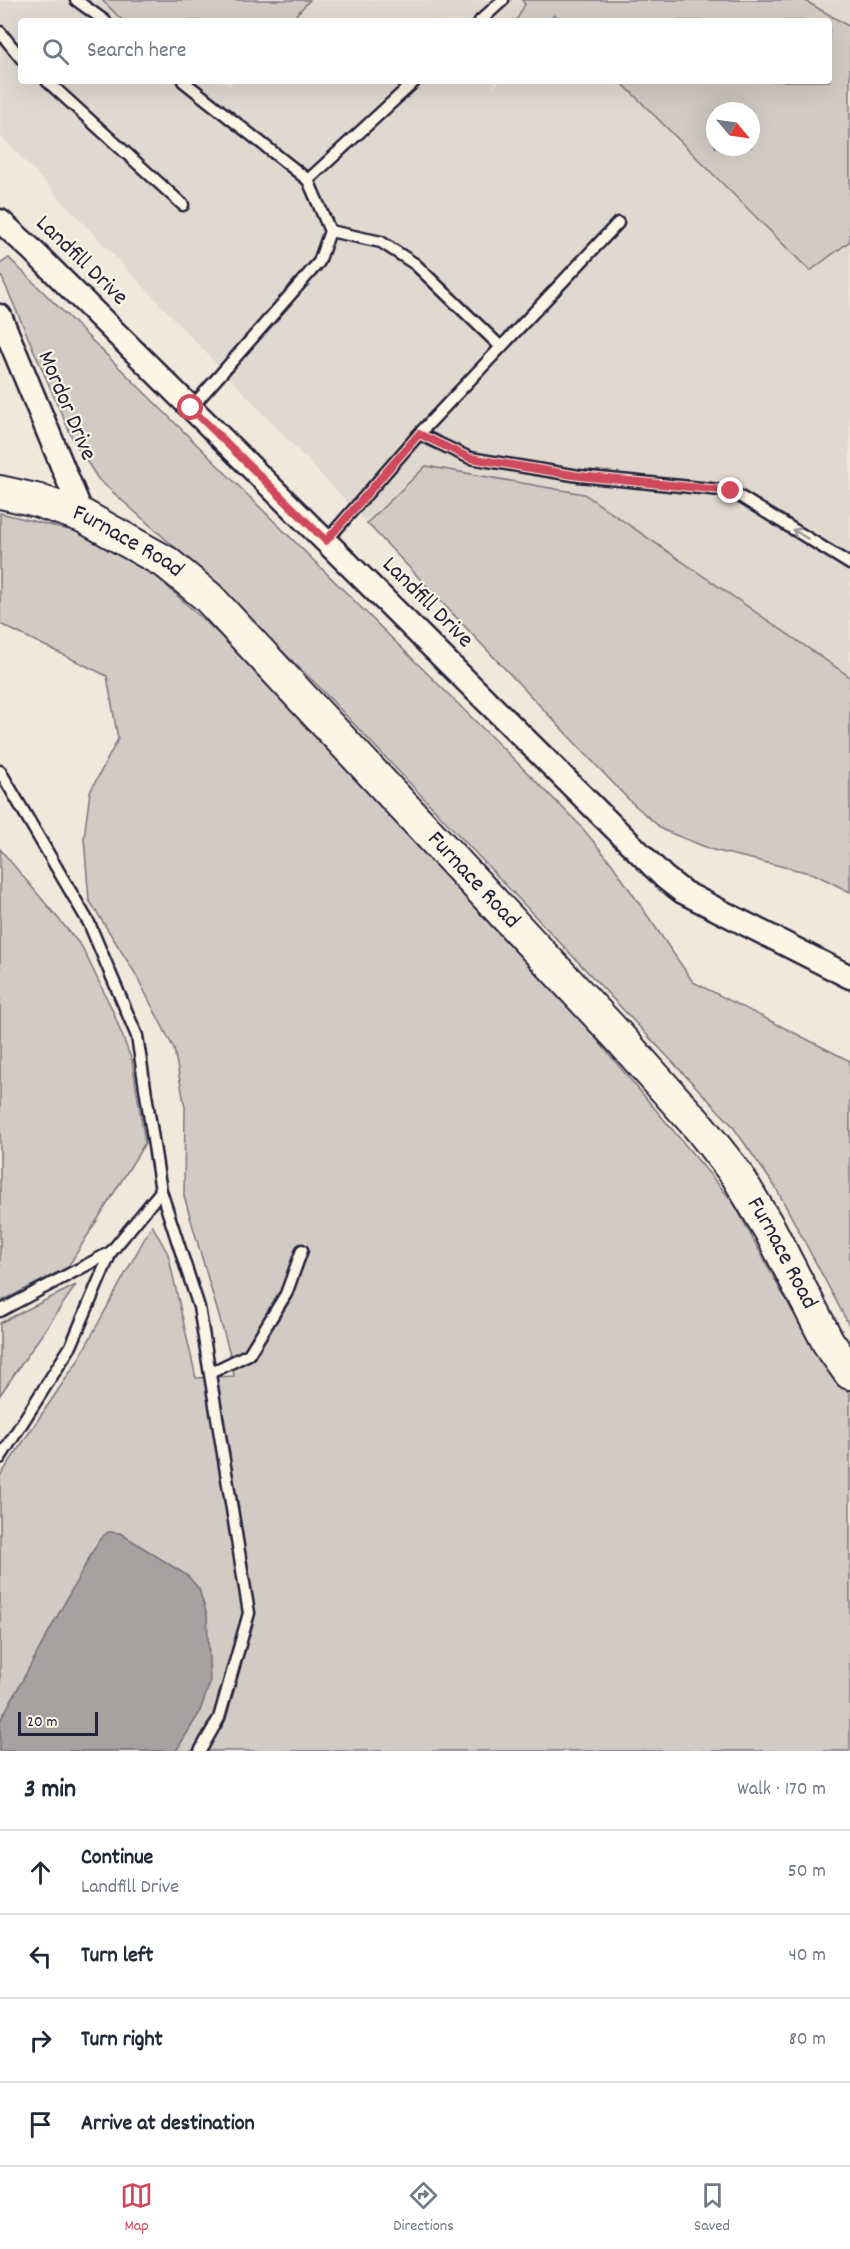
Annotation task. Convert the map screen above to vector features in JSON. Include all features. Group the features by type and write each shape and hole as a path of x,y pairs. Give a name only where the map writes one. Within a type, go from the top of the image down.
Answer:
{"main road":[{"name":"Furnace Road","path":"0,492 36,500 83,516 167,563 208,597 693,1119 742,1184 770,1230 828,1342 850,1373"}],"street":[{"name":"Landfill Drive","path":"0,221 30,248 665,878 683,892 850,977"},
{"name":"Mordor Drive","path":"0,316 83,516"}],"lane":[{"path":"76,0 101,18"},
{"path":"483,18 503,0"},
{"path":"0,32 18,54"},
{"path":"49,84 183,205"},
{"path":"187,84 308,180 330,231 320,262 191,408"},
{"path":"308,180 412,84"},
{"path":"326,541 419,434 618,223"},
{"path":"330,231 381,242 415,264 501,347"},
{"path":"419,434 470,458 579,476 731,491 850,564"},
{"path":"0,771 89,923 137,1036 160,1191 199,1307 249,1613 219,1718 200,1751"},
{"path":"0,1458 71,1346 111,1252 160,1191"},
{"path":"210,1373 249,1354 286,1294 302,1250"},
{"path":"0,1311 111,1252"}],"shaded area":[{"path":"0,0 102,0 120,18 18,18 18,84 226,84 229,86 231,84 494,84 493,89 497,84 623,84 810,270 850,241 850,677 584,494 426,466 367,523 0,135"},
{"path":"102,0 310,0 293,18 120,18"},
{"path":"310,0 522,0 526,4 518,18 293,18"},
{"path":"522,0 804,0 850,27 850,241 810,271 623,84 832,84 832,18 557,18 554,15 552,18 518,18 525,4"},
{"path":"804,0 850,0 850,27"},
{"path":"9,258 579,824 612,864 693,982 850,1061 850,1327 776,1188 731,1124 319,687 197,567 98,479 73,440 0,273 0,264"},
{"path":"426,466 584,494 850,677 850,892 814,874 713,850 663,830 629,800 367,523"},
{"path":"0,513 82,533 158,578 221,636 510,936 733,1202 781,1291 840,1385 850,1393 850,1751 0,1751 0,1476 77,1362 152,1225 168,1254 196,1378 234,1376 230,1354 184,1196 185,1107 174,1049 135,973 89,900 84,838 90,792 118,739 107,676 0,624"},
{"path":"0,849 82,947 112,1009 132,1061 145,1143 68,1267 0,1302"},
{"path":"76,1285 0,1395 0,1323"},
{"path":"108,1532 120,1533 188,1576 199,1589 207,1615 210,1683 199,1714 176,1751 0,1751 0,1721 99,1540"}],"route":[{"path":"191,408 326,541 419,434 470,458 579,476 731,491"}]}
